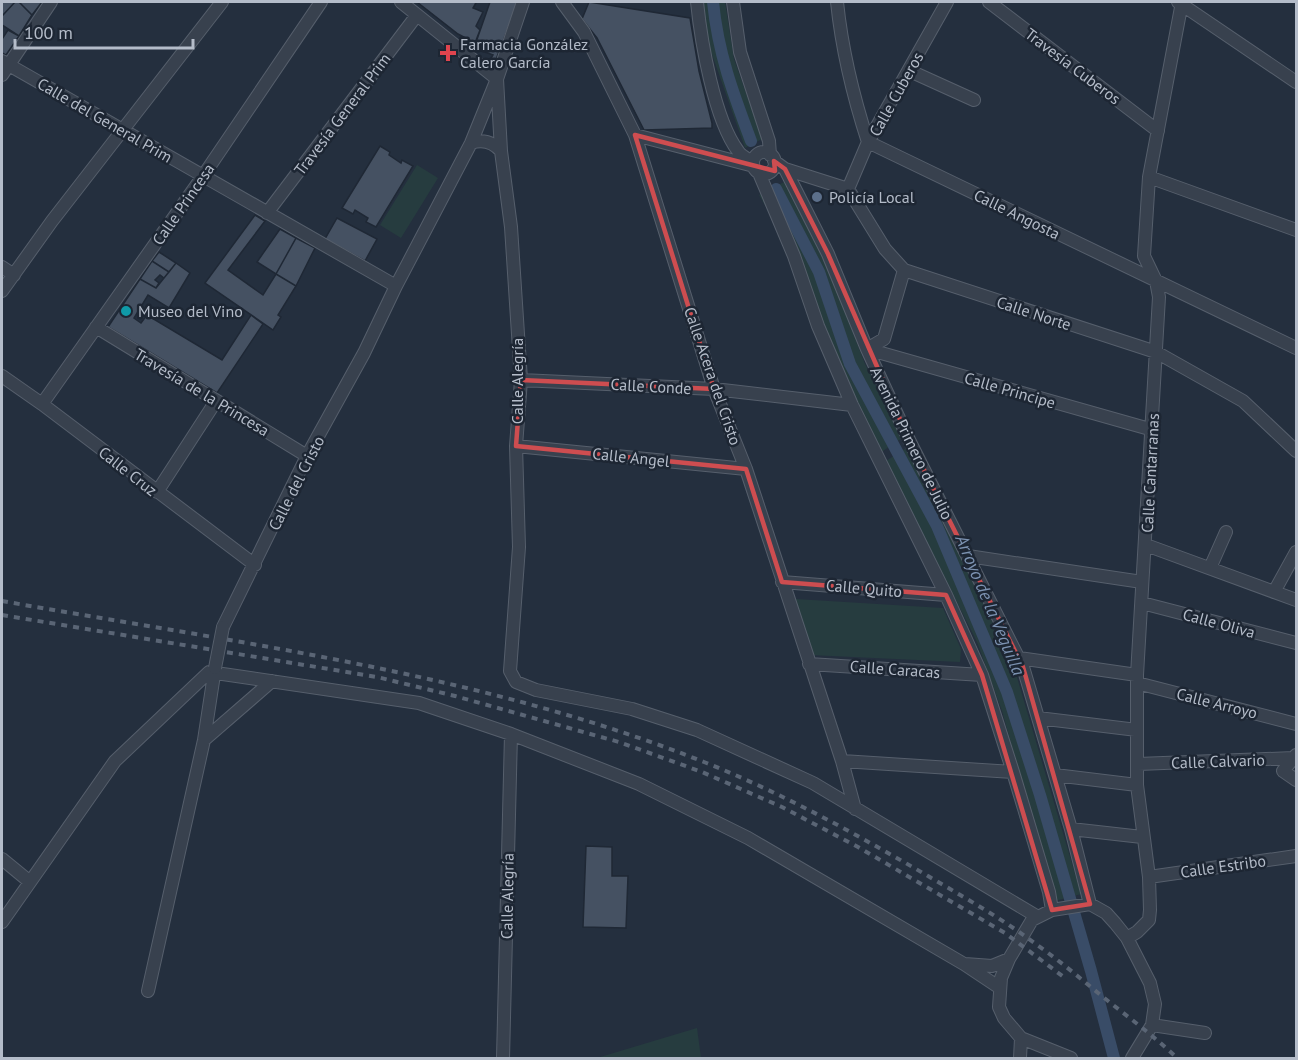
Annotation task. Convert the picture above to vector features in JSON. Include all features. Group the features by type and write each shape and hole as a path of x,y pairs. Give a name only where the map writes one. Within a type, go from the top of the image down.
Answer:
{"street":[{"path":"4,67 51,2"},
{"path":"2,291 52,221 222,2"},
{"name":"Calle Princesa","path":"42,404 203,176 321,2"},
{"path":"401,2 498,79"},
{"name":"Calle del Cristo","path":"148,991 204,740 223,627 307,456 364,353 396,286 471,143 498,79 523,2"},
{"name":"Calle Acera del Cristo","path":"562,2 584,32 635,135 714,389 746,469 842,761 855,809"},
{"path":"693,2 720,114 730,138 739,154 755,167 788,242 819,327 852,405 946,595 982,675 1013,772 1052,910"},
{"path":"635,135 755,167 769,173 774,168 769,141 740,52 733,2"},
{"path":"837,2 840,33 855,102 868,142"},
{"name":"Calle Cuberos","path":"848,189 868,142 947,2"},
{"name":"Travesía Cuberos","path":"989,2 1158,131"},
{"path":"1180,2 1296,82"},
{"name":"Calle Cantarranas","path":"1127,938 1149,920 1149,877 1137,785 1137,679 1159,297 1156,282 1144,256 1149,177 1180,2"},
{"name":"Travesía General Prim","path":"267,213 417,15"},
{"name":"Calle del General Prim","path":"4,67 123,129 396,286"},
{"path":"910,71 974,100"},
{"name":"Calle Alegría","path":"498,79 501,151 510,228 521,380 516,446 519,547 510,671 516,682 536,690 632,709 697,730 813,783 855,809"},
{"path":"471,143 478,140 495,144 501,151"},
{"name":"Calle Angosta","path":"868,142 1296,348"},
{"path":"755,167 759,153 772,158"},
{"name":"Avenida Primero de Julio","path":"772,158 785,169 828,254 867,349 909,440 1019,658 1071,829 1090,904"},
{"path":"785,169 848,189 885,249 904,270 884,339 867,349"},
{"path":"1149,177 1296,230"},
{"path":"2,267 14,275"},
{"name":"Calle Norte","path":"904,270 1156,352 1243,401 1296,451"},
{"name":"Travesía de la Princesa","path":"96,327 307,456"},
{"name":"Calle Principe","path":"867,349 1153,430"},
{"name":"Calle Cruz","path":"2,376 255,565"},
{"name":"Calle Conde","path":"521,380 714,389 852,405"},
{"path":"156,492 216,401"},
{"name":"Calle Angel","path":"516,446 746,469"},
{"path":"1210,567 1226,532"},
{"path":"1146,545 1296,600"},
{"path":"1274,592 1296,552"},
{"path":"968,556 1142,582"},
{"name":"Calle Quito","path":"782,582 946,595"},
{"name":"Calle Oliva","path":"1142,603 1296,643"},
{"name":"Calle Arroyo","path":"1019,658 1137,679 1296,724"},
{"name":"Calle Caracas","path":"809,664 982,675"},
{"path":"2,920 115,761 209,672 215,671 419,703 511,734 639,784 748,838 964,964 1000,988"},
{"path":"204,740 272,681"},
{"path":"1038,718 1137,730"},
{"name":"Calle Alegría","path":"503,1059 511,734"},
{"path":"1295,756 1283,771 1295,779 1296,792"},
{"name":"Calle Calvario","path":"1138,764 1295,756"},
{"path":"842,761 1013,772"},
{"path":"1055,775 1137,785"},
{"path":"855,809 1038,917"},
{"path":"1071,829 1142,837"},
{"name":"Calle Estribo","path":"1149,877 1296,856"},
{"path":"2,859 30,882"},
{"path":"1071,1059 1022,1038 1004,1018 999,1007 1001,978 1009,959 1032,920 1052,910 1090,904 1106,913 1127,938 1150,983 1155,1004 1152,1025 1133,1058"},
{"path":"964,964 992,966 1009,959"},
{"path":"1152,1025 1205,1033"},
{"path":"1020,1059 1022,1038"}],"highlighted area":[{"path":"635,135 775,171 774,161 785,169 828,254 909,440 1023,667 1090,904 1052,910 982,675 946,595 782,582 746,469 516,446 521,380 714,389"}],"green space":[{"path":"701,2 725,2 734,59 762,139 745,148 709,46"},
{"path":"417,165 438,178 401,238 380,225"},
{"path":"786,181 822,253 865,364 902,438 880,453 843,374 794,256 759,195"},
{"path":"911,445 1016,674 1081,894 1055,901 1002,711 977,642 918,525 881,464"},
{"path":"796,599 943,608 961,649 960,662 810,655 795,614"},
{"path":"697,1028 701,1058 597,1058"}],"building":[{"path":"2,2 15,2 2,16"},
{"path":"15,2 19,2 32,15 19,36 2,25 2,16"},
{"path":"19,2 42,2 32,15"},
{"path":"417,2 476,3 473,8 483,12 476,26 480,30 475,43 458,34"},
{"path":"490,2 518,2 495,62 490,60 493,55 474,48"},
{"path":"589,2 690,18 712,128 644,130 597,38 582,19"},
{"path":"8,30 19,36 6,55 2,53 2,39"},
{"path":"380,146 401,163 402,160 413,166 376,227 366,222 368,218 355,210 353,214 342,208"},
{"path":"255,215 265,221 228,270 263,295 276,274 296,286 278,315 281,317 273,330 205,283"},
{"path":"337,218 377,239 365,261 325,239"},
{"path":"280,229 296,238 276,274 257,262"},
{"path":"296,238 315,248 296,286 276,274"},
{"path":"159,252 176,263 169,272 152,261"},
{"path":"152,261 169,272 164,278 160,275 155,280 159,283 156,288 140,279"},
{"path":"176,263 190,273 169,308 148,295 134,318 141,323 147,315 222,360 251,315 263,324 217,393 108,327 140,279 156,288"},
{"path":"586,846 612,847 612,876 628,876 626,928 583,927"}],"waterway":[{"name":"Arroyo de la Veguilla","path":"713,2 722,56 751,141"},
{"name":"Arroyo de la Veguilla","path":"776,189 819,272 850,364 937,526 1007,692 1040,795 1114,1058"}],"railway":[{"path":"2,601 269,647 446,683 533,705 619,731 704,762 818,815 970,901 1024,935 1177,1058"},
{"path":"2,615 377,677 455,696 619,742 702,772 782,807 858,847 1005,933 1065,978"}],"place":[{"name":"Farmacia González Calero García","path":"448,53"},
{"name":"Policía Local","path":"817,197"},
{"name":"Museo del Vino","path":"126,311"}]}
